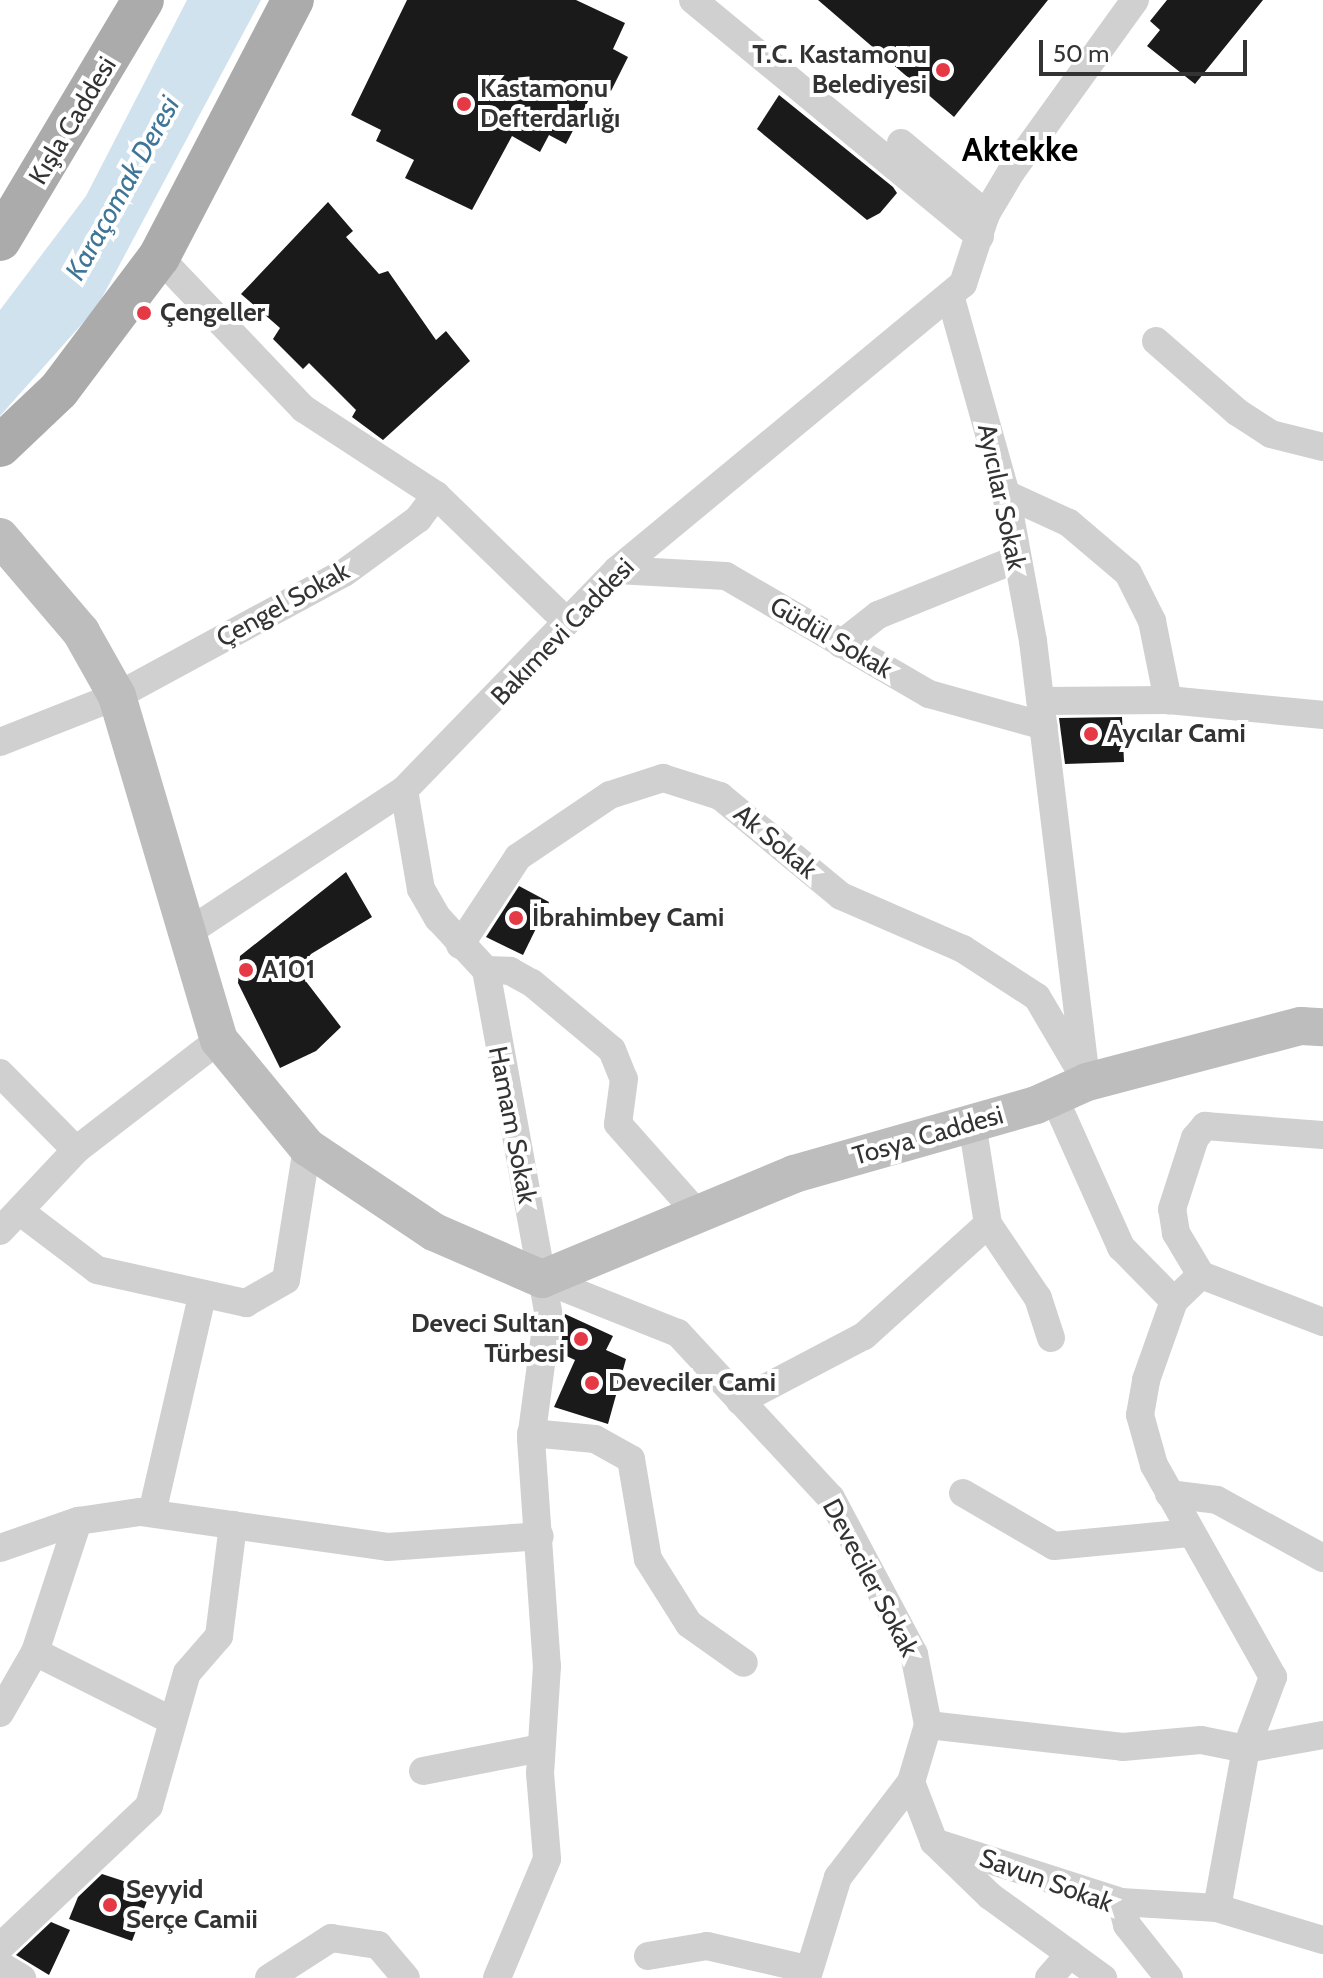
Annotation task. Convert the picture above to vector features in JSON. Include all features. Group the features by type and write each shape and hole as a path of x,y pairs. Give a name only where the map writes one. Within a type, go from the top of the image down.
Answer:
{"main road":[{"name":"Kışla Caddesi","path":"0,240 143,0"},
{"path":"0,446 59,390 159,257 293,0"},
{"path":"0,537 81,632 117,696 219,1040 307,1147 434,1232 542,1279"},
{"name":"Tosya Caddesi","path":"542,1279 794,1174 972,1123 1070,1089 1316,1021"}],"street":[{"path":"693,0 983,226"},
{"path":"720,0 983,226"},
{"name":"Bakımevi Caddesi","path":"187,933 404,790 617,570 963,284 983,226 1135,0"},
{"path":"159,257 304,409 436,495 567,622"},
{"name":"Ayıcılar Sokak","path":"950,295 1006,494 1014,560 1043,714 1070,1089"},
{"path":"1156,341 1248,419 1323,447"},
{"path":"1006,494 1069,523 1128,573 1152,621 1168,700"},
{"name":"Çengel Sokak","path":"0,742 117,696 344,573 418,519 436,495"},
{"path":"841,644 878,615 1014,560"},
{"name":"Güdül Sokak","path":"617,570 726,576 929,694 1043,714"},
{"path":"1043,714 1168,700 1323,715"},
{"name":"Ak Sokak","path":"460,945 518,857 610,795 663,778 720,796 841,896 963,949 1037,997 1070,1089"},
{"path":"404,790 421,889 460,945 486,970 510,971 532,983 612,1050 624,1079 618,1124 697,1213"},
{"name":"Hamam Sokak","path":"486,970 548,1312 531,1433 547,1666 541,1748 547,1859 497,1978"},
{"path":"219,1040 76,1150 7,1229 97,1270 202,1297 246,1303 286,1280 307,1147"},
{"path":"0,1073 76,1150"},
{"path":"1070,1089 1089,1189 1121,1247 1174,1301"},
{"path":"972,1123 988,1224 1038,1298 1051,1338"},
{"path":"1323,1135 1205,1126 1195,1138 1172,1209 1176,1233 1201,1275 1323,1322"},
{"path":"740,1401 864,1336 988,1224"},
{"path":"1201,1275 1174,1301 1140,1415 1169,1494 1273,1677 1246,1749 1217,1908"},
{"name":"Deveciler Sokak","path":"542,1279 678,1333 831,1498 914,1654 928,1725 911,1782"},
{"path":"152,1513 202,1297"},
{"path":"531,1433 595,1439 631,1459 648,1559 689,1624 744,1663"},
{"path":"963,1493 1054,1546 1189,1533"},
{"path":"1169,1494 1217,1500 1323,1558"},
{"path":"0,1548 78,1521 152,1513 388,1547 540,1536"},
{"path":"0,1713 35,1652 78,1521"},
{"path":"0,1947 149,1806 187,1673 219,1636 233,1525"},
{"path":"35,1652 173,1721"},
{"path":"928,1725 1123,1747 1201,1740 1246,1749 1323,1735"},
{"path":"423,1771 541,1748"},
{"path":"911,1782 934,1842 1103,1978"},
{"path":"648,1956 707,1946 807,1973 838,1877 911,1782"},
{"name":"Savun Sokak","path":"934,1842 1121,1902 1127,1925 1169,1978"},
{"path":"1121,1902 1217,1908 1323,1940"},
{"path":"269,1978 331,1938 378,1945 406,1978"},
{"path":"1049,1978 1070,1954"},
{"path":"0,1965 22,1978"}],"water":[{"name":"Karaçomak Deresi","path":"187,0 261,0 97,307 0,416 0,310 86,196"}],"building":[{"name":"Kastamonu Defterdarlığı","path":"407,0 576,0 625,23 613,49 628,57 611,91 597,84 566,144 549,135 540,152 512,136 472,210 405,178 414,160 376,141 381,130 351,115"},
{"name":"T.C. Kastamonu Belediyesi","path":"818,0 1048,0 954,117"},
{"path":"1167,0 1263,0 1195,84 1147,46 1160,30 1150,21"},
{"path":"779,95 893,187 897,193 880,213 867,220 757,129"},
{"path":"328,202 353,231 346,237 379,274 388,271 436,340 446,331 470,361 383,440 352,417 356,410 309,363 303,369 273,339 280,328 241,294"},
{"name":"Aycılar Cami","path":"1122,717 1124,762 1065,764 1059,718"},
{"path":"346,872 372,917 311,954 298,971 341,1027 316,1051 280,1068 238,983 240,956"},
{"name":"İbrahimbey Cami","path":"519,886 549,902 523,955 486,937"},
{"name":"Deveciler Cami","path":"565,1314 613,1336 606,1350 626,1359 608,1424 554,1407 575,1360 560,1353"},
{"name":"Seyyid Serçe Camii","path":"102,1874 151,1890 132,1941 69,1919 78,1897"},
{"path":"51,1922 70,1930 49,1975 16,1955"}],"place":[{"name":"T.C. Kastamonu Belediyesi","path":"943,70"},
{"name":"Kastamonu Defterdarlığı","path":"464,104"},
{"name":"Çengeller","path":"144,313"},
{"name":"Aycılar Cami","path":"1091,734"},
{"name":"İbrahimbey Cami","path":"516,918"},
{"name":"A101","path":"246,970"},
{"name":"Deveci Sultan Türbesi","path":"581,1339"},
{"name":"Deveciler Cami","path":"592,1383"},
{"name":"Seyyid Serçe Camii","path":"110,1905"}],"district":[{"name":"Aktekke","path":"1020,150"}]}
